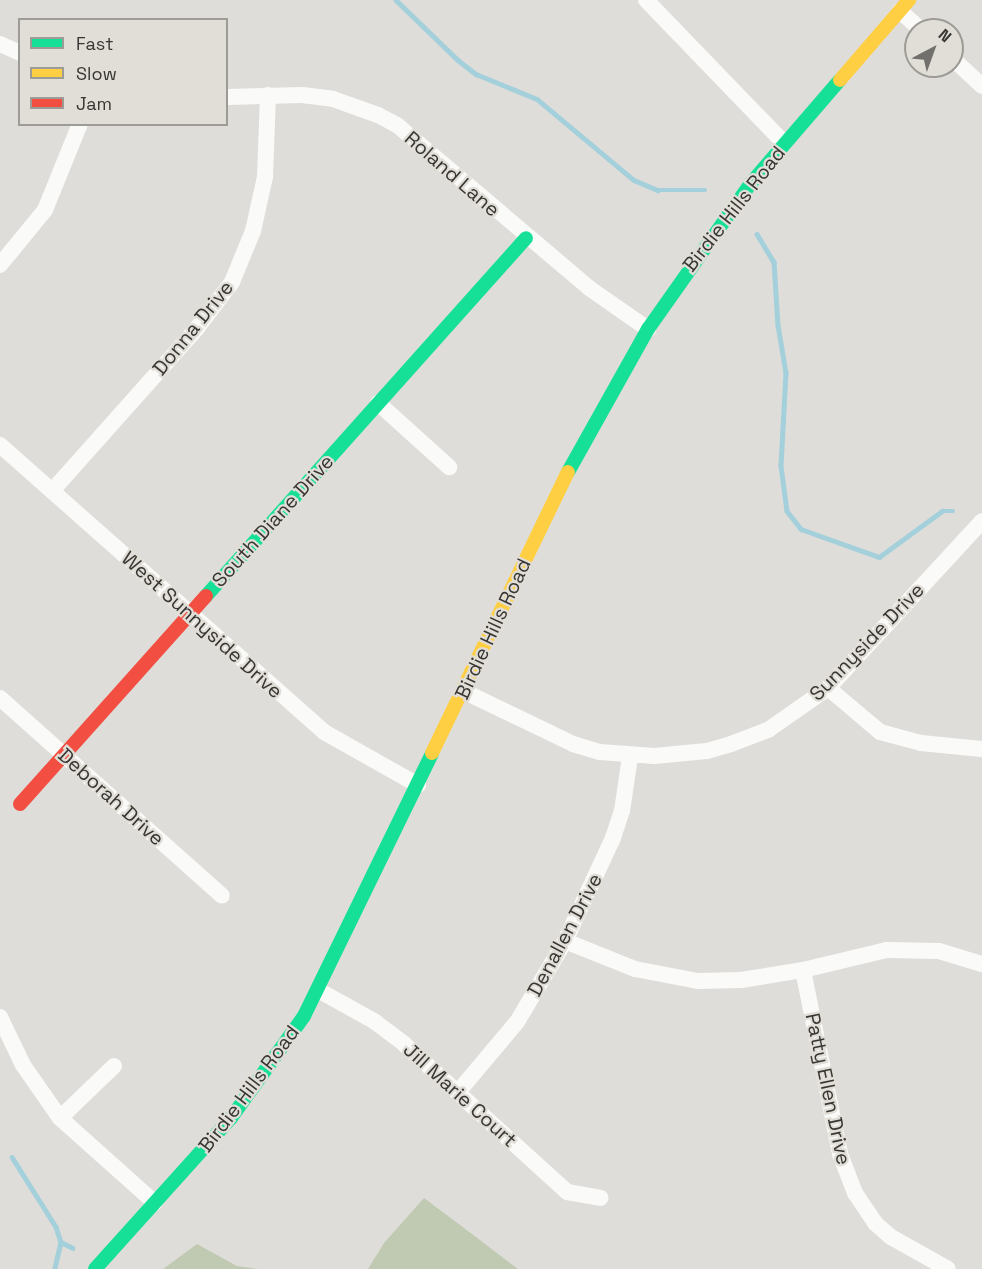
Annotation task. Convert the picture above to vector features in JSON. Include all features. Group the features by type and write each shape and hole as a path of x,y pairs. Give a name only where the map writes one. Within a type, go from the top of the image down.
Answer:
{"main road":[{"name":"Birdie Hills Road","path":"95,1269 253,1090 318,990 587,433 648,328 722,220 784,143 905,5"},
{"name":"South Diane Drive","path":"20,804 525,238"}],"street":[{"path":"646,0 784,143"},
{"path":"905,5 913,18"},
{"path":"0,44 18,53"},
{"path":"964,69 982,86"},
{"name":"Roland Lane","path":"228,96 268,95 333,99 378,115 418,143 525,238 648,328"},
{"name":"Donna Drive","path":"52,491 197,328 232,282 253,231 265,177 268,95"},
{"path":"0,265 45,210 79,126"},
{"path":"378,403 449,467"},
{"name":"West Sunnyside Drive","path":"0,445 324,732 418,785"},
{"name":"Sunnyside Drive","path":"463,691 573,744 630,757 707,751 731,744 768,730 828,688 982,521"},
{"path":"828,688 880,732 921,743 982,749"},
{"name":"Deborah Drive","path":"0,698 222,896"},
{"name":"Denallen Drive","path":"458,1092 517,1022 565,941 622,811 630,757"},
{"path":"565,941 635,969 668,978 741,980 803,970 886,951 919,949 982,964"},
{"name":"Patty Ellen Drive","path":"803,970 840,1154 855,1193 876,1224 891,1237 948,1269"},
{"name":"Jill Marie Court","path":"318,990 374,1021 458,1092 567,1192 600,1198"},
{"path":"0,1017 23,1065 60,1118 155,1203"},
{"path":"60,1118 114,1066"}],"green space":[{"path":"424,1198 518,1269 368,1269 384,1243"},
{"path":"197,1244 237,1266 258,1269 163,1269"}],"waterway":[{"path":"396,0 458,60 476,74 537,99 634,180 658,190 705,190"},
{"path":"757,234 774,262 778,325 786,373 781,466 787,511 801,529 879,557 942,511 953,511"},
{"path":"12,1157 56,1227 61,1242 55,1269"},
{"path":"61,1242 73,1248"}],"traffic: fast":[{"path":"568,472 648,329 751,183 840,80"},
{"path":"206,596 526,238"},
{"path":"95,1269 231,1118 304,1016 432,753"}],"traffic: slow":[{"path":"840,80 909,0"},
{"path":"432,753 568,472"}],"traffic: jam":[{"path":"20,804 206,596"}]}
